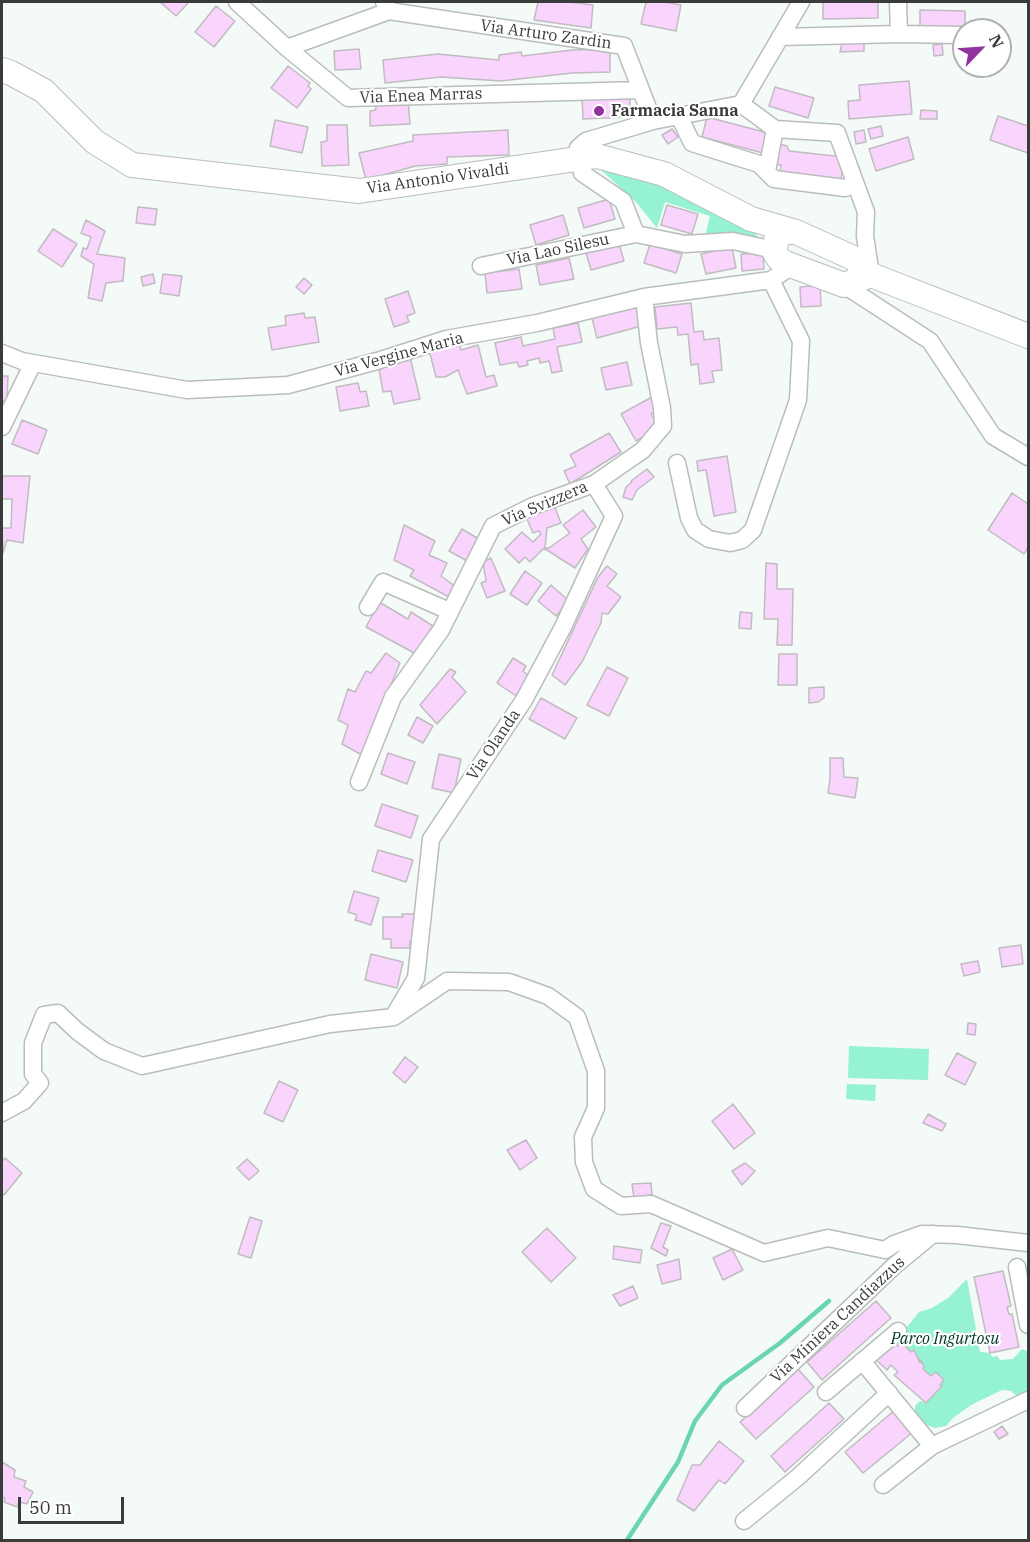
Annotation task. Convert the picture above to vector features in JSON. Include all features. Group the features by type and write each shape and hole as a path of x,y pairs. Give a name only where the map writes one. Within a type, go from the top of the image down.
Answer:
{"main road":[{"name":"Via Antonio Vivaldi","path":"2,70 44,92 95,142 132,165 359,191 597,156 664,174 751,219 796,232 854,270"},
{"name":"Via Antonio Vivaldi","path":"751,219 780,254"},
{"path":"796,232 781,234 780,254 854,270 1029,336"}],"street":[{"name":"Via Enea Marras","path":"237,2 287,48 348,98 641,90"},
{"path":"741,104 801,2"},
{"path":"898,2 899,34"},
{"name":"Via Arturo Zardin","path":"287,48 387,6 624,46 653,121"},
{"path":"780,37 952,35"},
{"path":"636,234 623,201 582,173 578,148 586,141 653,121 741,104 775,129 837,133 866,212 865,236 854,270"},
{"path":"679,116 692,143 759,164 774,179 846,188 855,184"},
{"path":"767,171 775,129"},
{"name":"Via Lao Silesu","path":"481,266 636,234 685,243 733,241 780,254"},
{"path":"854,270 865,236"},
{"name":"Via Vergine Maria","path":"2,353 33,363 187,390 288,385 377,361 446,339 537,323 644,297 771,280 780,254"},
{"path":"854,270 930,341 993,436 1029,457"},
{"path":"677,463 689,518 695,530 709,538 730,543 742,540 753,530 798,400 801,341 771,280"},
{"name":"Via Svizzera","path":"358,782 393,697 441,630 493,526 533,506 594,484 643,450 663,426 644,297"},
{"path":"2,427 33,363"},
{"name":"Via Olanda","path":"394,1017 416,978 431,839 524,700 563,627 614,516 594,484"},
{"path":"368,608 383,582 449,611"},
{"path":"2,1113 24,1101 40,1083 33,1074 33,1042 44,1015 58,1013 104,1051 142,1066 330,1024 394,1017 447,981 509,982 548,996 577,1017 596,1071 596,1108 583,1137 584,1162 594,1189 621,1206 651,1204 764,1253 828,1238 885,1250 894,1244 922,1234 1029,1243"},
{"name":"Via Miniera Candiazzus","path":"745,1408 893,1267 933,1234"},
{"path":"1017,1267 1029,1325"},
{"path":"826,1392 898,1331"},
{"path":"862,1361 932,1446"},
{"path":"744,1521 798,1477 889,1393"},
{"path":"883,1485 932,1446 1029,1400"}],"green space":[{"path":"612,163 742,217 762,242 704,240 710,216 665,202 657,228 636,202 601,170"},
{"path":"849,1046 929,1049 928,1080 848,1078"},
{"path":"847,1084 876,1085 875,1101 846,1099"},
{"name":"Parco Ingurtosu","path":"967,1279 980,1352 990,1353 992,1357 997,1356 1000,1360 1013,1359 1022,1349 1027,1351 1028,1386 1026,1394 1017,1396 1011,1391 1002,1390 971,1405 946,1426 935,1428 924,1424 915,1411 915,1406 920,1401 926,1403 942,1387 940,1385 944,1380 936,1372 931,1376 923,1369 924,1366 920,1363 914,1350 911,1352 902,1343 898,1346 895,1342 919,1312 932,1308 948,1298"}],"building":[{"path":"160,2 189,2 176,16"},
{"path":"538,2 593,5 591,28 534,20"},
{"path":"646,2 681,5 676,31 641,24"},
{"path":"823,2 878,2 878,18 823,19"},
{"path":"216,6 235,21 214,47 195,32"},
{"path":"920,10 965,11 965,18 952,18 952,30 920,30"},
{"path":"864,42 864,51 840,52 842,43"},
{"path":"942,44 943,55 934,56 933,45"},
{"path":"359,49 361,69 335,70 334,51"},
{"path":"610,49 610,72 572,73 501,81 441,77 385,83 383,60 438,54 499,60 499,55 521,52 522,56 572,50"},
{"path":"288,66 310,83 308,86 311,89 297,108 271,88"},
{"path":"909,81 912,114 849,119 848,101 860,100 859,85"},
{"path":"775,87 814,98 808,118 769,106"},
{"path":"630,93 630,117 583,119 582,95"},
{"path":"408,98 410,124 370,126 370,111 376,110 375,100"},
{"path":"921,110 937,111 937,119 920,119"},
{"path":"998,116 1028,126 1028,153 990,140"},
{"path":"707,117 768,133 763,153 702,137"},
{"path":"275,120 308,127 302,153 270,146"},
{"path":"327,125 347,125 349,165 322,166 321,142 327,141"},
{"path":"881,126 883,136 871,139 868,129"},
{"path":"672,129 678,137 668,144 662,135"},
{"path":"508,130 509,155 447,157 447,164 415,166 366,180 359,153 413,141 413,135"},
{"path":"864,130 866,142 856,144 854,132"},
{"path":"908,137 914,159 876,171 869,149"},
{"path":"779,144 787,146 789,151 844,157 841,180 780,172 781,165 774,164"},
{"path":"609,199 615,219 584,228 578,208"},
{"path":"667,205 698,214 692,234 661,225"},
{"path":"138,207 157,209 155,225 136,223"},
{"path":"563,215 569,235 536,245 530,225"},
{"path":"86,220 105,231 97,254 125,258 123,281 106,283 102,301 88,298 94,264 81,256 83,248 87,249 91,237 81,233"},
{"path":"53,229 77,244 62,267 38,251"},
{"path":"618,240 624,261 591,270 585,249"},
{"path":"650,244 682,254 676,273 644,263"},
{"path":"732,247 736,268 706,274 701,254"},
{"path":"763,253 764,269 742,271 741,254"},
{"path":"569,258 574,279 540,285 536,265"},
{"path":"519,269 522,289 487,293 485,273"},
{"path":"153,274 155,283 143,286 141,277"},
{"path":"163,274 182,276 179,296 160,293"},
{"path":"304,278 312,285 304,294 296,287"},
{"path":"820,285 821,306 801,307 800,287"},
{"path":"408,291 415,313 407,316 409,322 394,327 385,299"},
{"path":"691,303 694,332 703,331 704,340 719,338 722,370 712,371 714,382 700,384 698,364 691,365 688,334 678,335 677,327 657,329 655,307"},
{"path":"640,306 645,325 597,338 592,318"},
{"path":"304,313 305,318 315,317 319,342 272,350 268,328 286,325 285,316"},
{"path":"578,323 582,342 557,347 562,371 552,373 549,361 540,363 539,358 527,361 528,365 519,367 517,362 500,365 495,343 521,337 523,346 555,339 553,328"},
{"path":"459,343 461,350 478,345 486,377 494,375 497,386 467,394 458,370 445,377 436,377 429,350"},
{"path":"410,357 420,399 394,404 391,391 383,392 379,369"},
{"path":"627,362 632,385 606,390 601,368"},
{"path":"2,376 8,376 7,402 2,401"},
{"path":"358,383 360,392 366,391 369,406 340,411 336,387"},
{"path":"652,397 659,409 651,414 659,428 636,441 621,414"},
{"path":"22,420 47,430 38,454 12,444"},
{"path":"609,433 621,452 570,484 564,471 576,466 570,455"},
{"path":"727,456 736,512 714,516 706,470 698,471 697,461"},
{"path":"647,469 654,477 637,490 632,500 623,497 631,481"},
{"path":"2,476 30,476 23,543 7,540 3,553 2,528 11,528 12,499 2,499"},
{"path":"1012,493 1028,504 1028,547 1024,554 988,530"},
{"path":"554,505 561,523 547,528 545,548 549,548 570,533 563,525 583,510 596,527 581,539 588,549 575,568 543,549 530,562 525,557 519,563 505,549 522,532 533,542 541,534 539,531 533,533 527,519 523,517"},
{"path":"404,525 435,541 429,555 447,563 441,576 455,586 449,597 410,576 414,570 394,560"},
{"path":"462,529 479,539 467,561 449,551"},
{"path":"491,558 505,591 487,598 481,583 486,581 483,562"},
{"path":"766,563 777,564 777,589 793,589 792,645 777,645 778,619 764,619"},
{"path":"607,566 617,574 607,586 621,597 608,614 602,613 601,623 582,662 565,685 552,675 598,577"},
{"path":"525,571 542,583 527,605 510,594"},
{"path":"551,585 569,601 556,616 538,601"},
{"path":"379,602 408,619 411,612 433,626 416,654 366,627"},
{"path":"740,612 752,613 751,629 739,628"},
{"path":"386,653 400,663 362,755 342,744 348,725 338,720 348,689 355,692 366,671 371,673"},
{"path":"779,654 797,654 797,685 778,685"},
{"path":"513,658 526,666 523,671 529,676 516,696 497,683"},
{"path":"607,667 628,678 609,716 587,705"},
{"path":"450,669 456,672 452,677 466,692 437,724 420,705"},
{"path":"824,687 824,698 818,702 809,703 809,688"},
{"path":"541,698 577,718 565,739 529,719"},
{"path":"417,717 433,726 423,743 408,735"},
{"path":"388,753 415,762 407,784 381,774"},
{"path":"439,754 461,759 454,793 432,788"},
{"path":"830,758 843,758 844,777 858,778 855,798 828,793"},
{"path":"382,804 418,816 411,838 375,826"},
{"path":"378,850 413,860 406,882 372,871"},
{"path":"354,891 379,898 371,925 355,920 357,915 348,912"},
{"path":"402,914 416,914 416,941 410,941 410,948 391,948 391,939 383,939 383,917 403,917"},
{"path":"1021,945 1023,964 1002,967 999,948"},
{"path":"371,954 403,962 397,988 365,980"},
{"path":"978,961 980,972 964,976 961,964"},
{"path":"968,1023 976,1024 975,1035 967,1034"},
{"path":"957,1053 976,1063 965,1085 945,1075"},
{"path":"405,1057 418,1067 405,1083 393,1073"},
{"path":"279,1081 298,1090 283,1122 264,1113"},
{"path":"733,1104 755,1133 734,1149 712,1121"},
{"path":"928,1114 946,1124 942,1131 923,1123"},
{"path":"526,1140 537,1158 520,1170 507,1150"},
{"path":"5,1158 22,1173 4,1195 2,1193 2,1161"},
{"path":"247,1159 259,1171 249,1180 237,1168"},
{"path":"745,1163 755,1171 742,1185 732,1171"},
{"path":"651,1183 652,1195 634,1198 632,1184"},
{"path":"250,1217 262,1221 251,1258 238,1254"},
{"path":"661,1223 671,1226 663,1247 668,1250 666,1256 651,1248"},
{"path":"547,1228 576,1258 551,1282 522,1252"},
{"path":"614,1246 642,1250 640,1263 613,1259"},
{"path":"732,1249 743,1270 723,1280 713,1258"},
{"path":"679,1259 681,1279 662,1284 657,1265"},
{"path":"1003,1271 1011,1306 1007,1307 1009,1314 1012,1314 1019,1347 990,1353 974,1277"},
{"path":"633,1286 638,1298 620,1306 613,1295"},
{"path":"876,1301 891,1318 822,1380 807,1362"},
{"path":"895,1342 898,1346 902,1343 911,1352 914,1350 920,1363 919,1358 924,1366 923,1369 931,1376 936,1372 944,1380 940,1385 942,1386 926,1403 894,1375 898,1372 891,1365 887,1370 875,1359"},
{"path":"798,1369 814,1387 756,1439 740,1422"},
{"path":"829,1403 844,1419 785,1472 771,1456"},
{"path":"895,1410 913,1432 863,1473 845,1452"},
{"path":"1002,1426 1008,1434 999,1439 994,1432"},
{"path":"719,1441 744,1461 725,1484 719,1480 694,1511 677,1500 692,1465 700,1465"},
{"path":"2,1462 15,1470 14,1477 26,1481 24,1487 33,1492 27,1504 19,1502 17,1507 4,1502"}],"waterway":[{"path":"627,1540 678,1462 695,1421 722,1385 780,1343 829,1301"}],"place":[{"name":"Farmacia Sanna","path":"599,111"}]}
